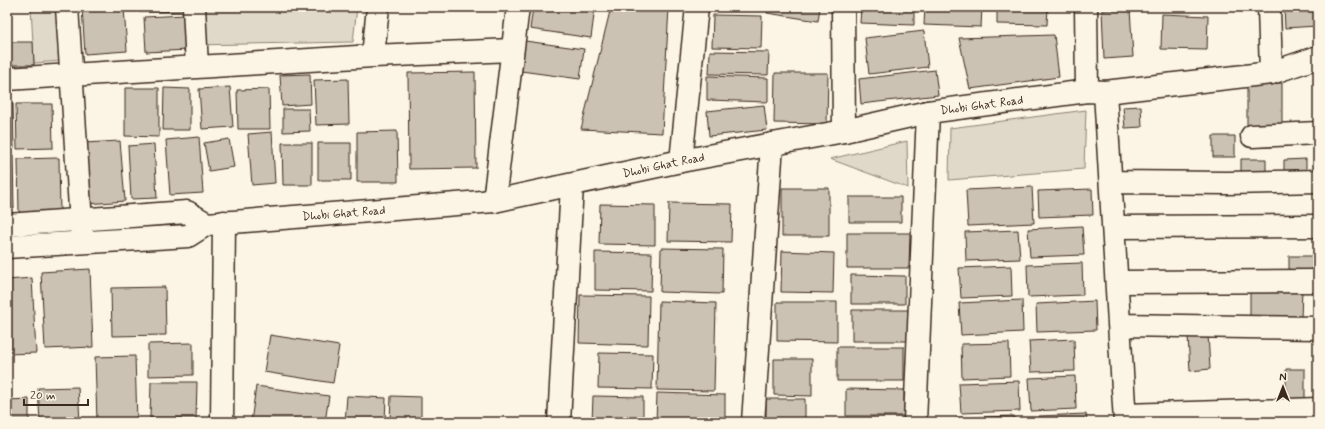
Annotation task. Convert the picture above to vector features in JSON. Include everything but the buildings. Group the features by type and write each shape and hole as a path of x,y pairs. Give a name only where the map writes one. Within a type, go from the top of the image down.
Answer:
{"street":[{"path":"67,7 83,242"},
{"path":"194,7 197,67"},
{"path":"373,56 378,7"},
{"path":"494,201 518,7"},
{"path":"681,161 697,7"},
{"path":"843,7 844,131"},
{"path":"1086,7 1096,91 1111,182 1125,419 1318,409"},
{"path":"1269,7 1271,73"},
{"path":"7,79 373,56 512,50"},
{"name":"Dhobi Ghat Road","path":"215,223 494,201 681,161 844,131 928,112 1096,91 1271,73 1318,57"},
{"path":"916,422 928,112"},
{"path":"1252,136 1318,133"},
{"path":"753,422 772,144"},
{"path":"1111,182 1227,183 1318,181"},
{"path":"559,422 572,185"},
{"path":"7,225 187,212 215,223"},
{"path":"7,247 188,236 215,223"},
{"path":"215,223 222,422"},
{"path":"1113,227 1318,226"},
{"path":"1117,282 1318,281"},
{"path":"1120,325 1318,328"}],"shaded area":[{"path":"31,7 59,7 62,61 34,63"},
{"path":"197,7 357,7 353,42 192,45"},
{"path":"1086,110 1084,169 949,180 950,128"},
{"path":"907,141 908,188 830,159"}]}
